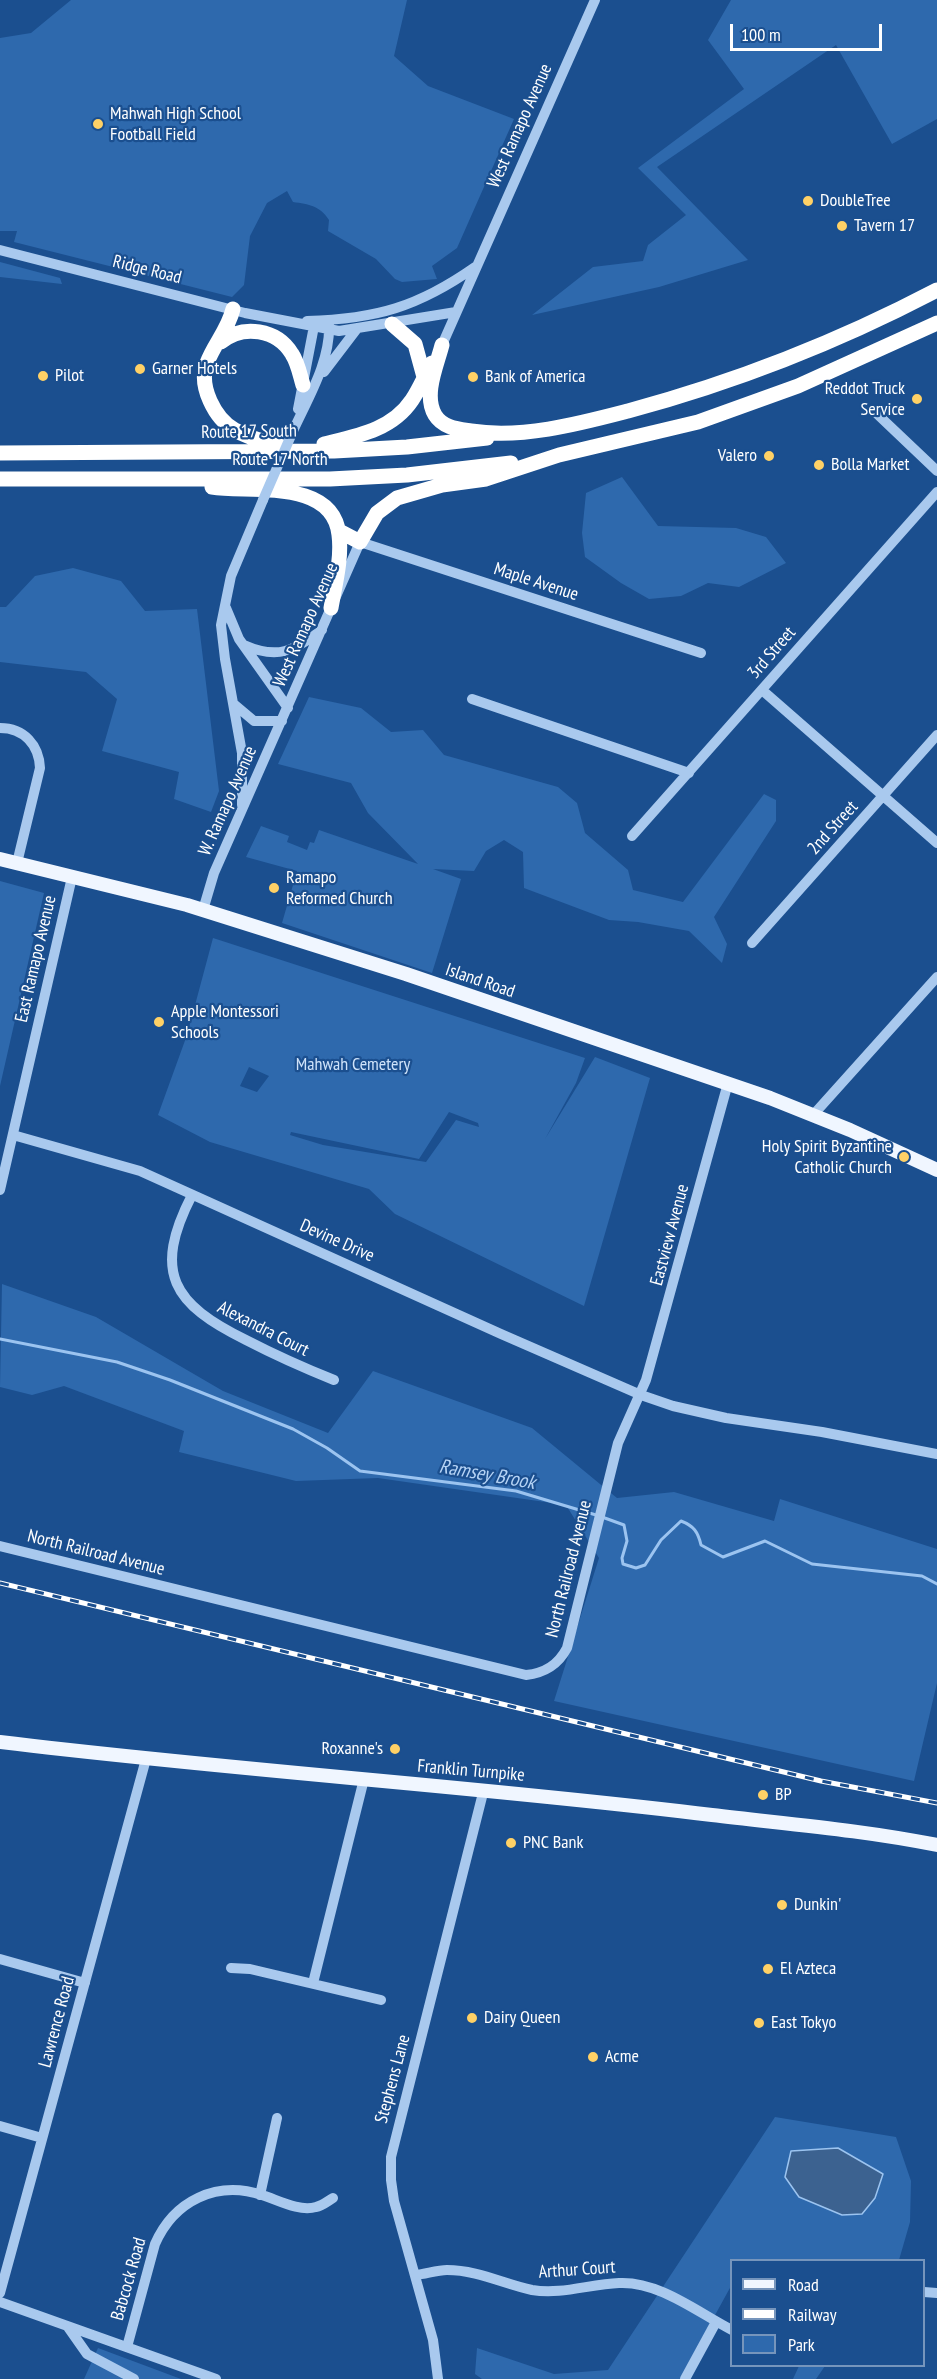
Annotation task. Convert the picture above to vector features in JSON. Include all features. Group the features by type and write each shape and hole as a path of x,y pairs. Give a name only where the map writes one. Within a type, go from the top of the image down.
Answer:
{"highway":[{"name":"Route 17 South","path":"0,453 294,451 407,447 498,435 604,417 723,383 841,338 937,290"},
{"path":"233,309 228,326 210,356 204,375 208,396 216,410 236,431 294,451 365,434 385,425 408,406 442,345"},
{"path":"339,531 360,542 377,513 397,498 436,486 486,479 559,455 647,436 749,405 847,366 937,323"},
{"path":"392,324 415,344 424,376"},
{"path":"219,344 229,336 242,332 255,331 273,336 291,353 306,392"},
{"path":"442,345 430,394 435,416 450,427 498,435"},
{"name":"Route 17 North","path":"0,479 330,479 407,475 559,455"},
{"path":"155,480 232,490 281,490 300,494 325,508 339,531 340,545 331,608"}],"main road":[{"name":"Island Road","path":"0,859 203,910 406,974 814,1114 937,1170"},
{"name":"Franklin Turnpike","path":"0,1742 146,1759 484,1789 838,1829 937,1845"}],"street":[{"name":"West Ramapo Avenue","path":"442,345 595,0"},
{"name":"Ridge Road","path":"0,250 286,322 315,324"},
{"path":"329,325 406,305 436,293 477,266"},
{"path":"306,392 315,324 356,330 456,312"},
{"path":"241,814 243,764 222,637 225,605 231,576 293,431 306,392 327,350 329,325"},
{"path":"306,392 356,330"},
{"path":"875,412 937,471"},
{"name":"3rd Street","path":"632,836 937,492"},
{"name":"West Ramapo Avenue","path":"288,708 360,542"},
{"name":"Maple Avenue","path":"360,542 701,653"},
{"name":"West Ramapo Avenue","path":"225,605 231,626 288,708"},
{"path":"243,645 261,652 281,653 300,645 322,629"},
{"path":"762,690 937,843"},
{"path":"472,699 689,773"},
{"path":"234,705 254,721 282,721"},
{"name":"W. Ramapo Avenue","path":"203,910 211,880 288,708"},
{"path":"0,728 23,734 36,748 39,758 40,768 17,863"},
{"name":"2nd Street","path":"752,943 937,735"},
{"name":"East Ramapo Avenue","path":"0,1190 72,877"},
{"path":"814,1114 937,977"},
{"name":"Eastview Avenue","path":"641,1395 662,1327 728,1083"},
{"name":"Devine Drive","path":"12,1135 141,1171 641,1395"},
{"name":"Alexandra Court","path":"192,1195 178,1222 171,1252 176,1278 188,1302 212,1323 290,1362 334,1380"},
{"path":"641,1395 699,1413 822,1432 937,1454"},
{"name":"North Railroad Avenue","path":"0,1546 526,1675 547,1671 556,1664 567,1648 618,1443 641,1395"},
{"name":"Lawrence Road","path":"0,2293 146,1759"},
{"path":"313,1983 364,1779"},
{"name":"Stephens Lane","path":"438,2379 433,2340 394,2201 391,2157 484,1789"},
{"path":"0,1959 85,1983"},
{"path":"231,1968 250,1969 381,2000"},
{"path":"260,2194 277,2118"},
{"path":"0,2126 42,2138"},
{"name":"Babcock Road","path":"127,2347 154,2244 169,2220 185,2205 206,2194 232,2190 260,2194 305,2208 317,2207 333,2198"},
{"name":"Arthur Court","path":"416,2275 447,2270 470,2272 533,2290 556,2291 621,2283 640,2284 676,2299 730,2330"},
{"path":"0,2302 216,2379"},
{"path":"688,2378 716,2322"},
{"path":"68,2327 87,2354 134,2379"}],"green space":[{"path":"71,0 407,0 394,56 428,86 514,119 457,248 432,266 437,279 402,282 395,279 376,259 328,231 329,220 322,212 309,205 293,202 287,191 267,203 250,236 244,285 232,297 14,242 17,231 0,231 0,38 31,33"},
{"path":"731,0 937,0 937,119 892,144 836,45 657,167 748,260 659,287 532,315 593,267 643,261 648,245 686,215 638,168 744,89 708,40"},
{"path":"0,262 60,278 62,284 0,277"},
{"path":"622,477 658,526 736,528 766,537 786,563 739,587 708,583 681,596 649,599 621,583 585,557 582,533 586,493"},
{"path":"73,568 121,581 145,611 197,609 219,791 211,812 174,799 179,772 102,751 117,699 86,672 0,662 0,607 6,607 35,576"},
{"path":"309,697 361,708 391,732 423,730 444,755 558,787 577,803 585,833 628,870 633,890 683,902 764,794 776,800 776,821 714,917 727,944 722,963 689,931 638,922 609,920 524,888 523,852 504,840 486,851 474,871 433,869 461,879 432,973 282,923 297,871 246,857 261,826 289,836 287,842 307,850 310,842 314,843 319,830 418,864 368,813 351,783 278,764"},
{"path":"0,881 44,893 0,1086"},
{"name":"Mahwah Cemetery","path":"213,938 585,1058 576,1083 545,1139 595,1057 650,1078 584,1306 395,1214 369,1189 210,1142 158,1115 187,1035","holes":["249,1067 269,1076 257,1092 240,1086","449,1112 478,1123 479,1127 456,1120 426,1162 323,1145 290,1135 291,1132 419,1159"]},
{"path":"2,1284 96,1317 223,1391 328,1433 373,1371 532,1428 617,1498 674,1492 774,1521 780,1499 937,1549 937,1683 914,1781 554,1701 599,1558 566,1505 378,1478 296,1481 179,1452 184,1431 64,1386 32,1395 0,1387"},
{"path":"775,2117 896,2137 911,2181 910,2222 899,2259 730,2259 730,2288 680,2379 482,2379 475,2374 477,2348 554,2374 608,2370"},
{"path":"98,2348 181,2379 84,2379"},
{"path":"799,2367 824,2367 816,2379 793,2379"}],"shaded area":[{"path":"838,2148 883,2174 875,2198 862,2214 842,2215 799,2197 785,2177 791,2151"}],"waterway":[{"name":"Ramsey Brook","path":"0,1339 117,1362 170,1380 293,1429 327,1448 360,1471 516,1491 596,1515"},
{"name":"Ramsey Brook","path":"602,1517 624,1525 627,1541 622,1558 623,1564 636,1568 645,1565 661,1540 681,1521 695,1530 701,1545 723,1557 765,1541 812,1564 922,1576 937,1584"}],"railway":[{"path":"0,1583 821,1781 937,1803"}],"place":[{"name":"Mahwah High School Football Field","path":"98,124"},
{"name":"DoubleTree","path":"808,201"},
{"name":"Tavern 17","path":"842,226"},
{"name":"Garner Hotels","path":"140,369"},
{"name":"Pilot","path":"43,376"},
{"name":"Bank of America","path":"473,377"},
{"name":"Reddot Truck Service","path":"917,399"},
{"name":"Valero","path":"769,456"},
{"name":"Bolla Market","path":"819,465"},
{"name":"Ramapo Reformed Church","path":"274,888"},
{"name":"Apple Montessori Schools","path":"159,1022"},
{"name":"Holy Spirit Byzantine Catholic Church","path":"904,1157"},
{"name":"Roxanne's","path":"395,1749"},
{"name":"BP","path":"763,1795"},
{"name":"PNC Bank","path":"511,1843"},
{"name":"Dunkin'","path":"782,1905"},
{"name":"El Azteca","path":"768,1969"},
{"name":"Dairy Queen","path":"472,2018"},
{"name":"East Tokyo","path":"759,2023"},
{"name":"Acme","path":"593,2057"}]}
